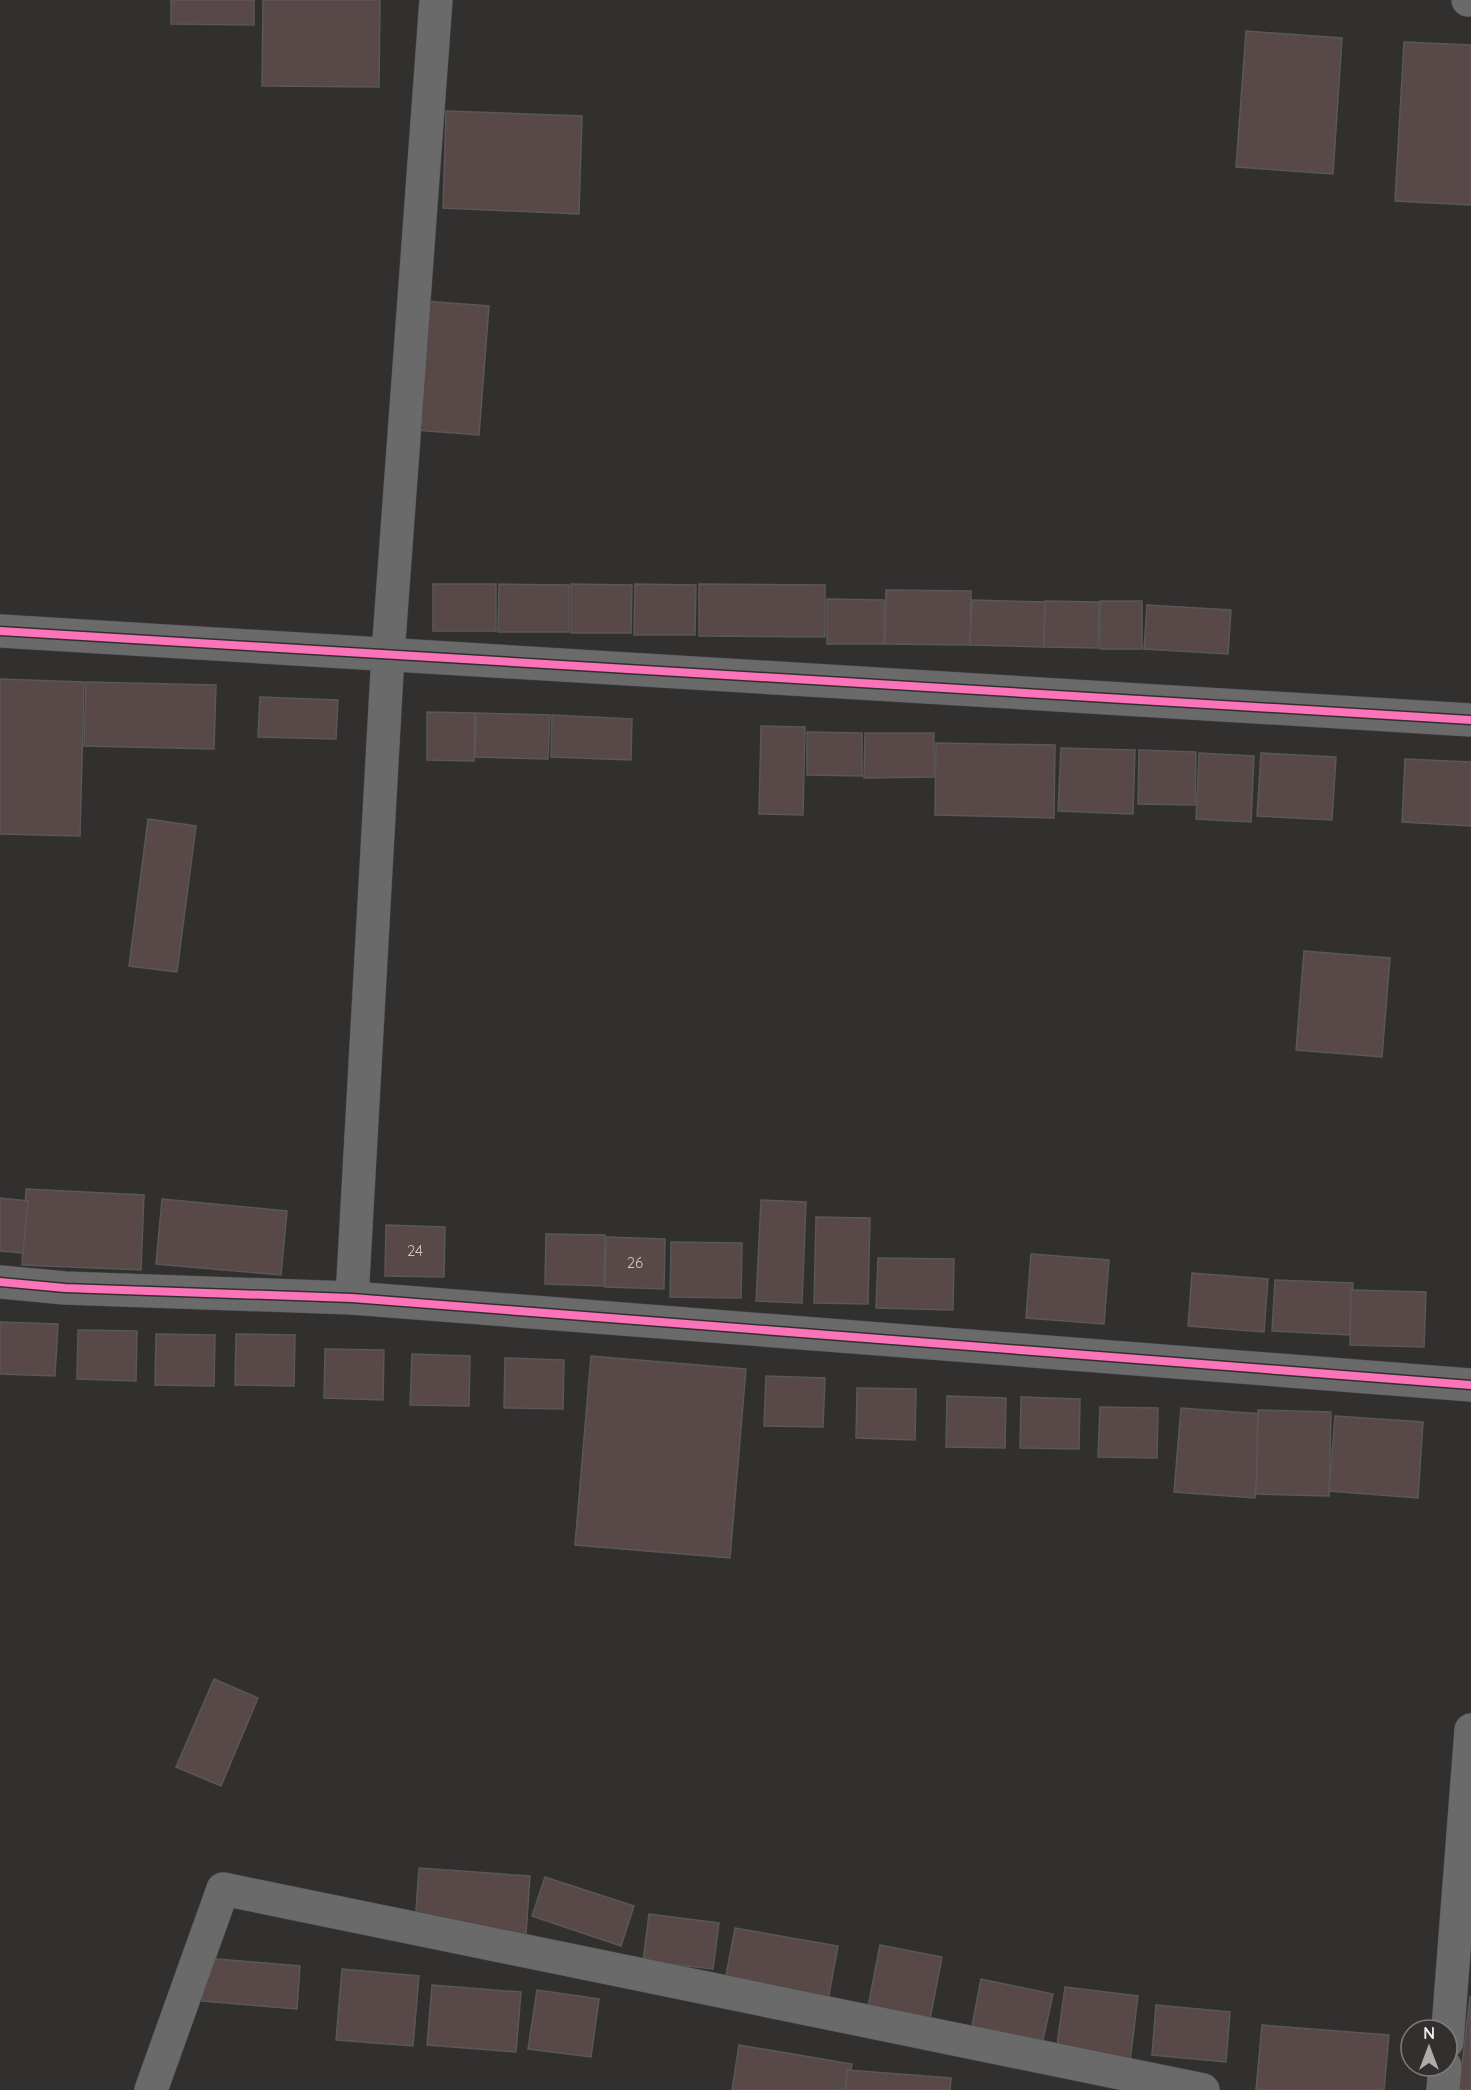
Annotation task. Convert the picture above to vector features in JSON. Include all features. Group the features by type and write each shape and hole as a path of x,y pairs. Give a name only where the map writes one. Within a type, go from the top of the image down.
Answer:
{"street":[{"path":"352,1298 388,654 436,0"},
{"path":"0,631 1471,720"},
{"path":"0,1282 64,1288 352,1298 1471,1385"},
{"path":"1449,2018 1471,1730"},
{"path":"152,2090 223,1889 1203,2090"}],"building":[{"path":"171,0 254,0 254,25 171,24"},
{"path":"263,0 380,0 379,87 262,86"},
{"path":"1246,31 1342,38 1333,174 1236,167"},
{"path":"1404,42 1471,45 1471,205 1395,201"},
{"path":"446,111 582,116 579,214 443,208"},
{"path":"425,301 489,306 479,435 415,430"},
{"path":"433,584 496,584 496,631 433,631"},
{"path":"499,584 569,585 569,632 498,632"},
{"path":"571,584 632,585 631,633 571,633"},
{"path":"635,584 696,585 695,635 634,635"},
{"path":"699,584 825,585 825,637 699,636"},
{"path":"886,590 971,591 970,645 885,644"},
{"path":"827,599 884,600 884,644 827,644"},
{"path":"972,600 1045,602 1044,647 970,645"},
{"path":"1045,601 1099,602 1098,648 1044,647"},
{"path":"1100,601 1142,601 1142,649 1100,649"},
{"path":"1147,605 1231,610 1228,654 1144,649"},
{"path":"0,679 84,682 80,836 0,834"},
{"path":"86,682 216,685 214,749 84,746"},
{"path":"260,697 338,700 336,739 258,737"},
{"path":"427,712 475,713 474,761 427,760"},
{"path":"476,713 550,715 548,759 475,757"},
{"path":"552,715 632,719 631,760 551,757"},
{"path":"761,726 805,727 803,815 759,814"},
{"path":"807,732 862,733 862,776 807,775"},
{"path":"865,733 934,733 934,777 864,778"},
{"path":"936,743 1055,745 1054,818 935,815"},
{"path":"1061,748 1135,750 1133,814 1058,811"},
{"path":"1139,750 1196,752 1195,805 1138,804"},
{"path":"1199,753 1254,756 1251,822 1196,819"},
{"path":"1261,753 1336,757 1332,820 1257,816"},
{"path":"1405,759 1471,762 1471,826 1402,822"},
{"path":"148,819 196,826 177,972 129,966"},
{"path":"1304,951 1390,958 1382,1057 1296,1050"},
{"path":"26,1189 144,1195 141,1270 22,1265"},
{"path":"0,1198 28,1201 23,1253 0,1251"},
{"path":"162,1199 287,1211 281,1275 156,1264"},
{"path":"761,1200 806,1202 802,1303 756,1301"},
{"path":"816,1217 870,1218 868,1304 814,1303"},
{"path":"386,1225 445,1227 444,1277 385,1276"},
{"path":"546,1234 605,1235 604,1286 545,1284"},
{"path":"606,1237 665,1239 664,1289 605,1287"},
{"path":"671,1242 742,1243 741,1298 670,1297"},
{"path":"1031,1254 1109,1260 1104,1324 1026,1318"},
{"path":"878,1258 954,1259 953,1310 876,1308"},
{"path":"1192,1273 1268,1279 1264,1332 1188,1326"},
{"path":"1275,1280 1353,1283 1350,1335 1272,1331"},
{"path":"1351,1290 1426,1292 1424,1347 1350,1345"},
{"path":"0,1322 58,1324 55,1376 0,1374"},
{"path":"78,1330 137,1331 136,1381 77,1379"},
{"path":"156,1334 215,1335 214,1386 155,1385"},
{"path":"236,1334 295,1335 294,1386 235,1385"},
{"path":"325,1349 384,1350 383,1400 324,1398"},
{"path":"412,1354 470,1356 469,1406 410,1405"},
{"path":"591,1356 746,1369 730,1558 575,1545"},
{"path":"505,1358 564,1360 563,1409 504,1408"},
{"path":"766,1376 825,1378 823,1427 764,1426"},
{"path":"857,1388 916,1389 915,1440 856,1438"},
{"path":"947,1396 1006,1398 1005,1448 946,1447"},
{"path":"1021,1397 1080,1399 1079,1449 1020,1448"},
{"path":"1100,1407 1158,1408 1157,1458 1098,1457"},
{"path":"1181,1408 1262,1414 1255,1498 1174,1492"},
{"path":"1258,1410 1331,1412 1329,1496 1256,1494"},
{"path":"1335,1416 1423,1422 1418,1498 1329,1491"},
{"path":"214,1679 258,1698 221,1786 176,1767"},
{"path":"419,1868 530,1876 526,1934 415,1925"},
{"path":"545,1877 634,1906 621,1946 532,1916"},
{"path":"649,1914 719,1923 713,1969 643,1961"},
{"path":"735,1928 838,1946 828,2000 725,1981"},
{"path":"880,1945 942,1957 929,2024 867,2012"},
{"path":"205,1958 300,1966 297,2009 202,2001"},
{"path":"342,1969 419,1976 413,2046 336,2040"},
{"path":"981,1979 1053,1994 1043,2040 972,2026"},
{"path":"432,1985 521,1992 516,2052 427,2045"},
{"path":"1065,1987 1138,1996 1130,2062 1056,2052"},
{"path":"537,1990 599,1999 591,2057 528,2049"},
{"path":"1470,1996 1471,2090 1459,2090"},
{"path":"1156,2005 1230,2012 1226,2062 1152,2055"},
{"path":"1262,2025 1389,2035 1384,2090 1256,2090"},
{"path":"739,2045 852,2064 847,2090 732,2090"},
{"path":"847,2070 951,2078 950,2090 846,2090"}],"cycle path":[{"path":"0,631 1471,720"},
{"path":"0,1282 65,1288 352,1298 1471,1385"}]}
